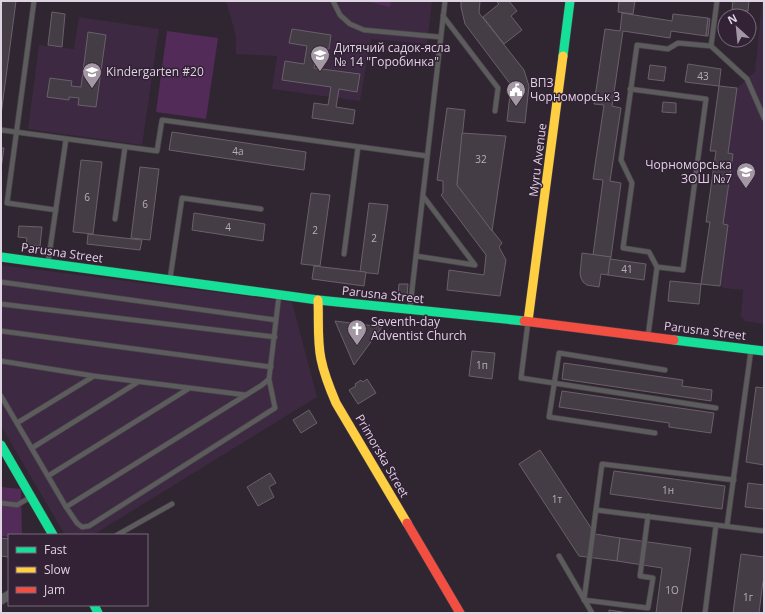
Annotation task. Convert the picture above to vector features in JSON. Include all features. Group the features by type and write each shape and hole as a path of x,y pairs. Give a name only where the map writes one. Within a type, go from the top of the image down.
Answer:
{"street":[{"name":"Myru Avenue","path":"528,321 570,1"},
{"name":"Parusna Street","path":"1,257 318,300 528,321 764,351"},
{"name":"Primorska Street","path":"318,300 322,367 336,403 460,613"},
{"path":"1,446 52,534"}],"lane":[{"path":"34,1 7,203 56,210"},
{"path":"333,1 340,15 350,24 364,30 440,37"},
{"path":"410,310 444,1"},
{"path":"711,46 717,1"},
{"path":"443,16 498,88 495,111"},
{"path":"648,336 657,267 649,252 623,248 632,183 621,160 637,45 668,49 678,43 711,46 747,79 764,118"},
{"path":"630,90 706,99 683,270 657,267"},
{"path":"1,130 157,151 162,120 427,156"},
{"path":"48,263 66,139"},
{"path":"115,219 125,147"},
{"path":"344,254 358,147"},
{"path":"416,256 475,265 423,196"},
{"path":"170,280 182,198 261,209"},
{"path":"1,282 276,320"},
{"path":"1,396 66,507 82,528 89,526 275,408 269,379 279,295"},
{"path":"1,304 275,338"},
{"path":"528,321 521,378 716,408"},
{"path":"1,331 271,367"},
{"path":"728,526 751,349"},
{"path":"655,433 549,417 554,384 559,353 665,370"},
{"path":"1,361 94,376 188,389 246,395"},
{"path":"17,423 94,376"},
{"path":"66,507 246,395 269,379"},
{"path":"32,448 138,382"},
{"path":"48,476 188,389"},
{"path":"584,600 602,464 734,480"},
{"path":"1,503 16,505 32,497"},
{"path":"119,534 172,504"},
{"path":"596,510 764,531"},
{"path":"584,600 648,608 653,578 640,576 648,516"},
{"path":"705,613 716,525"},
{"path":"559,556 592,613"}],"shaded area":[{"path":"226,1 432,1 427,44 371,39 360,101 272,89 277,56 236,54 236,36"},
{"path":"365,1 391,1 390,7"},
{"name":"Чорноморська ЗОШ №7","path":"764,2 764,324 745,321 741,316 743,290 724,288 720,286 728,225 723,224 733,154 728,153 737,88 755,72 762,3"},
{"name":"Kindergarten #20","path":"79,17 159,29 142,145 28,129 39,45 74,49"},
{"path":"167,31 218,38 206,119 156,112"},
{"path":"1,265 292,302 317,397 95,534 64,534 1,426"},
{"path":"1,487 21,489 22,534 8,534 8,537 1,536"}],"building":[{"path":"1,1 16,1 1,115"},
{"path":"461,1 480,1 479,13 524,70 529,86 525,123 507,121 511,85 465,24"},
{"path":"496,1 509,1 517,11 511,16 522,30 504,44 483,17 499,4"},
{"path":"619,1 635,1 633,14 618,12"},
{"path":"733,1 749,1 748,8 732,8"},
{"path":"52,12 65,14 62,47 48,45"},
{"path":"622,13 672,21 673,14 708,18 706,36 671,31 670,38 623,31 612,106 621,108 610,181 621,183 611,257 593,255 603,180 593,179 604,105 594,104 605,29 620,31"},
{"path":"708,18 710,19 708,36 706,36"},
{"path":"292,29 331,35 329,49 317,48 314,68 360,74 357,92 339,89 336,107 355,110 353,124 312,118 314,103 328,105 331,87 282,80 285,61 304,64 307,46 289,43"},
{"path":"88,32 106,35 96,107 78,105 79,98 69,97 69,100 47,97 50,78 72,81 71,86 81,87"},
{"path":"688,64 721,69 719,86 685,82"},
{"path":"650,65 666,67 664,81 648,79"},
{"path":"719,86 737,88 728,153 733,154 723,224 728,225 720,286 701,284 710,222 706,222 716,151 710,151"},
{"path":"663,102 676,103 676,113 662,112"},
{"path":"447,108 465,110 457,185 502,243 499,247 506,260 500,296 447,290 449,270 484,275 486,255 441,195 443,193 443,181 437,180"},
{"path":"172,132 306,152 304,170 169,150"},
{"path":"462,133 506,136 492,231 457,185"},
{"path":"1,148 4,148 1,169"},
{"path":"81,160 102,162 93,234 73,232"},
{"path":"140,167 159,169 150,240 131,238"},
{"path":"311,193 330,195 320,266 301,264"},
{"path":"369,203 388,205 378,274 360,272"},
{"path":"194,213 265,224 263,241 192,230"},
{"path":"19,226 42,227 40,246 26,245 27,238 18,237"},
{"path":"88,234 142,240 140,250 87,244"},
{"path":"582,253 611,257 608,275 601,274 599,287 587,285 581,278"},
{"path":"610,259 646,264 644,280 608,275"},
{"path":"314,266 366,272 364,286 312,279"},
{"path":"670,281 701,284 699,304 668,301"},
{"path":"399,284 408,284 407,296 398,295"},
{"name":"Seventh-day Adventist Church","path":"335,321 382,327 354,365"},
{"path":"472,351 495,353 492,379 469,376"},
{"path":"564,363 683,380 682,386 712,390 711,401 562,379"},
{"path":"367,379 376,393 358,404 349,390 356,386 355,384 361,380 363,382"},
{"path":"756,387 764,388 764,465 746,462"},
{"path":"562,391 714,413 711,433 669,427 669,423 559,407"},
{"path":"309,410 317,423 301,433 293,420"},
{"path":"540,450 595,534 620,538 617,561 579,556 519,464"},
{"path":"614,471 725,486 722,509 610,494"},
{"path":"270,473 276,483 269,487 274,497 258,506 247,487"},
{"path":"748,483 764,485 764,509 745,507"},
{"path":"1,538 8,539 8,557 1,556"},
{"path":"620,538 691,548 681,613 656,613 662,568 617,561"},
{"path":"741,554 764,557 764,581 759,613 733,613"},
{"path":"609,610 629,613 609,613"}],"traffic: fast":[{"path":"563,56 570,1"},
{"path":"1,257 318,300 524,321"},
{"path":"674,340 764,351"},
{"path":"1,445 52,534"},
{"path":"94,606 98,613"}],"traffic: slow":[{"path":"528,321 563,56"},
{"path":"318,300 321,359 336,403 407,523"}],"traffic: jam":[{"path":"524,321 674,340"},
{"path":"407,523 460,613"}],"place":[{"name":"Дитячий садок-ясла № 14 \"Горобинка\"","path":"320,72"},
{"name":"Kindergarten #20","path":"92,89"},
{"name":"ВПЗ Чорноморськ 3","path":"516,107"},
{"name":"Чорноморська ЗОШ №7","path":"746,189"},
{"name":"Seventh-day Adventist Church","path":"357,346"}]}
